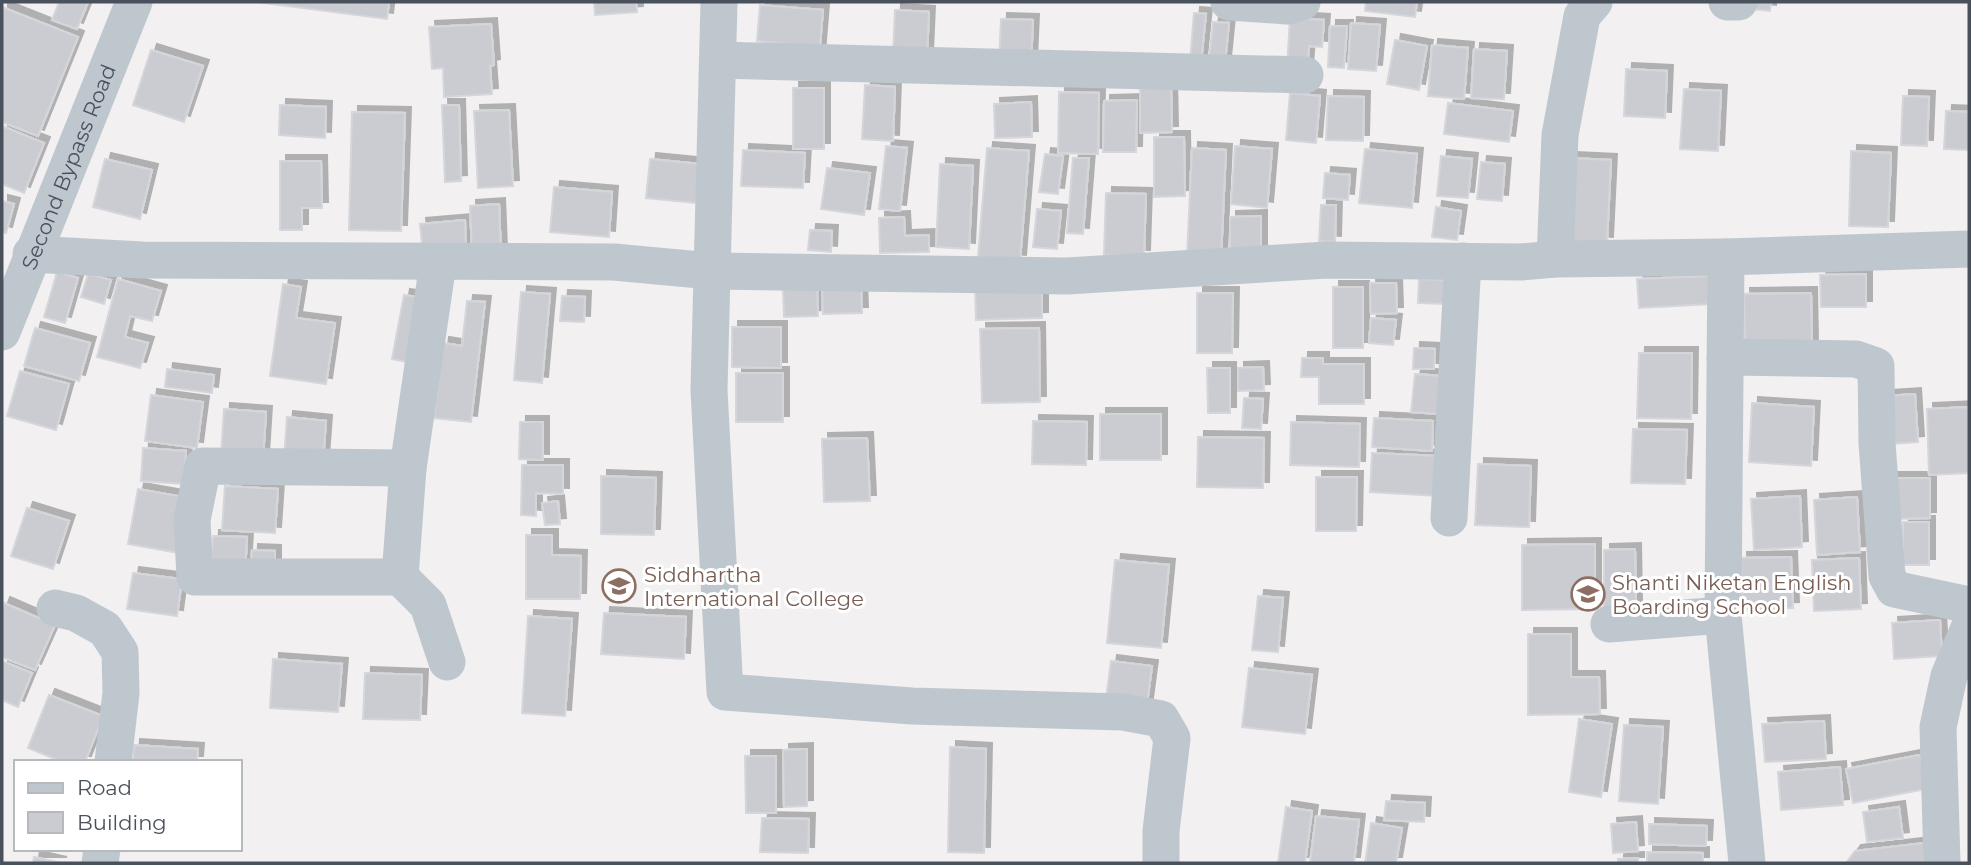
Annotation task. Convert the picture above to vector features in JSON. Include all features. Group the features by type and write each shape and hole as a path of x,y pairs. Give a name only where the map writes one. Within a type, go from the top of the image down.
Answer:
{"street":[{"name":"Second Bypass Road","path":"5,316 134,2"},
{"path":"719,2 709,390 725,692 912,706 1123,712 1160,719 1172,738 1160,831 1161,863"},
{"path":"1229,2 1287,6 1302,2"},
{"path":"1555,259 1560,135 1582,16 1594,2"},
{"path":"1727,2 1739,2"},
{"path":"718,60 1305,75"},
{"path":"32,254 142,260 614,262 711,271 1067,276 1327,260 1521,262 1969,249"},
{"path":"1726,257 1723,615 1747,863"},
{"path":"1449,518 1463,261"},
{"path":"400,577 408,468 438,262"},
{"path":"1725,357 1856,359 1876,366 1877,443 1887,576 1894,589 1969,605"},
{"path":"408,468 202,466 192,520 195,577 400,577 428,605 447,662"},
{"path":"55,608 76,613 104,629 120,652 121,694 113,760"},
{"path":"1609,624 1723,615"},
{"path":"1942,863 1938,727 1949,676 1969,628"}],"building":[{"path":"59,2 88,2 77,29 52,20"},
{"path":"256,2 389,2 387,19"},
{"path":"594,2 636,2 637,12 595,15"},
{"path":"1366,2 1417,2 1415,17 1365,11"},
{"path":"1743,2 1771,2 1770,11 1742,8"},
{"path":"760,5 823,10 819,58 787,44 757,41"},
{"path":"2,7 78,37 38,136 2,122"},
{"path":"895,10 929,12 927,57 893,55"},
{"path":"1194,13 1206,14 1201,63 1190,62"},
{"path":"1290,18 1324,20 1322,47 1309,46 1307,69 1287,68"},
{"path":"1001,19 1033,20 1031,64 999,63"},
{"path":"1213,22 1229,23 1225,63 1209,61"},
{"path":"1351,23 1380,25 1376,71 1348,69"},
{"path":"491,24 494,65 490,66 492,94 444,97 443,68 432,69 429,27"},
{"path":"1330,26 1347,26 1344,68 1328,67"},
{"path":"1395,40 1427,46 1419,90 1387,84"},
{"path":"1432,45 1468,48 1464,99 1428,96"},
{"path":"1474,49 1507,51 1504,99 1471,98"},
{"path":"151,50 203,66 184,122 133,105"},
{"path":"1626,69 1667,71 1665,118 1624,116"},
{"path":"1171,84 1172,132 1140,133 1140,85"},
{"path":"865,85 895,87 893,141 862,139"},
{"path":"793,88 824,88 824,149 793,149"},
{"path":"1684,89 1721,91 1718,151 1680,149"},
{"path":"1059,92 1099,93 1098,154 1058,153"},
{"path":"1290,93 1320,96 1316,143 1286,140"},
{"path":"1328,96 1364,97 1363,141 1326,140"},
{"path":"1903,96 1929,97 1927,146 1901,145"},
{"path":"1137,100 1136,152 1103,152 1104,101"},
{"path":"1031,102 1032,137 995,138 994,104"},
{"path":"1448,103 1513,111 1509,142 1444,134"},
{"path":"280,105 326,107 325,138 279,135"},
{"path":"442,105 459,105 461,181 445,182"},
{"path":"509,110 513,186 478,188 474,111"},
{"path":"1946,111 1969,112 1969,150 1944,149"},
{"path":"352,112 405,113 401,231 349,230"},
{"path":"2,126 44,143 24,193 2,184"},
{"path":"1154,137 1184,137 1185,196 1154,197"},
{"path":"886,146 907,148 900,211 879,209"},
{"path":"1235,146 1272,149 1267,208 1231,204"},
{"path":"987,148 1029,151 1020,261 978,257"},
{"path":"1192,148 1226,150 1221,258 1187,256"},
{"path":"1365,149 1417,154 1412,208 1359,203"},
{"path":"743,150 805,153 803,188 741,186"},
{"path":"1851,151 1891,153 1888,227 1849,226"},
{"path":"1045,154 1063,156 1058,194 1039,192"},
{"path":"1441,156 1472,159 1468,198 1437,196"},
{"path":"1073,158 1089,158 1083,234 1067,233"},
{"path":"1570,158 1611,160 1607,243 1566,241"},
{"path":"105,159 152,170 140,219 93,207"},
{"path":"650,159 700,164 696,203 646,198"},
{"path":"280,161 321,161 322,208 302,208 302,230 280,230"},
{"path":"1481,162 1505,164 1502,201 1477,199"},
{"path":"940,164 973,166 969,249 936,247"},
{"path":"827,168 870,173 864,215 821,209"},
{"path":"1325,173 1350,175 1348,200 1323,198"},
{"path":"554,187 612,192 609,237 550,232"},
{"path":"1106,193 1146,194 1144,256 1104,255"},
{"path":"2,201 14,204 6,233 2,232"},
{"path":"499,204 501,253 472,254 470,206"},
{"path":"1321,205 1336,205 1335,242 1319,241"},
{"path":"1436,207 1461,211 1457,240 1432,237"},
{"path":"1037,209 1061,211 1057,249 1033,247"},
{"path":"1261,216 1261,251 1230,252 1230,217"},
{"path":"904,217 905,236 929,235 929,252 880,253 879,218"},
{"path":"465,220 466,251 423,254 420,224"},
{"path":"810,230 832,231 831,252 808,250"},
{"path":"57,272 78,278 65,323 44,317"},
{"path":"88,274 111,280 104,304 81,297"},
{"path":"1866,274 1866,307 1821,307 1820,275"},
{"path":"1710,276 1712,304 1639,308 1637,279"},
{"path":"118,279 161,291 152,321 130,316 125,337 148,343 140,368 97,357"},
{"path":"1419,279 1447,280 1446,304 1418,303"},
{"path":"1370,283 1396,283 1397,313 1371,314"},
{"path":"283,284 301,287 296,318 335,323 326,384 270,376"},
{"path":"1042,285 1042,318 976,320 975,286"},
{"path":"861,287 862,313 823,314 822,288"},
{"path":"1333,287 1363,287 1363,348 1333,348"},
{"path":"817,288 818,316 784,317 783,289"},
{"path":"521,292 550,294 542,383 514,380"},
{"path":"1197,293 1233,293 1232,353 1197,353"},
{"path":"1811,293 1812,349 1745,350 1744,294"},
{"path":"404,295 424,298 412,363 392,359"},
{"path":"562,296 585,297 584,322 560,321"},
{"path":"467,301 485,302 471,422 434,418 443,343 462,346"},
{"path":"1371,318 1396,320 1393,345 1369,343"},
{"path":"732,327 781,327 781,368 732,367"},
{"path":"35,328 90,343 79,381 24,366"},
{"path":"1039,328 1040,402 982,403 980,329"},
{"path":"1414,348 1435,349 1434,369 1413,369"},
{"path":"1639,353 1692,353 1691,419 1637,418"},
{"path":"1302,358 1323,358 1323,364 1364,364 1364,404 1319,404 1319,377 1301,377"},
{"path":"1263,367 1264,390 1238,391 1238,368"},
{"path":"1207,368 1230,368 1230,413 1208,413"},
{"path":"167,369 214,375 212,393 165,387"},
{"path":"20,371 69,384 56,430 7,416"},
{"path":"736,373 783,373 783,422 736,422"},
{"path":"1415,374 1442,376 1438,414 1411,412"},
{"path":"1915,394 1918,442 1890,444 1886,396"},
{"path":"151,395 203,402 197,448 145,441"},
{"path":"1244,398 1263,399 1261,429 1242,428"},
{"path":"1752,403 1814,407 1811,466 1749,462"},
{"path":"1969,407 1969,473 1929,475 1927,409"},
{"path":"224,409 266,412 263,459 221,456"},
{"path":"1100,414 1161,414 1161,460 1100,460"},
{"path":"287,417 326,421 323,462 284,459"},
{"path":"1374,418 1433,421 1432,451 1372,447"},
{"path":"1033,421 1087,422 1086,465 1032,464"},
{"path":"520,422 543,422 543,460 519,459"},
{"path":"1291,422 1360,424 1359,467 1290,465"},
{"path":"1633,429 1687,430 1685,484 1631,483"},
{"path":"1198,437 1264,438 1263,488 1197,487"},
{"path":"867,438 870,501 824,502 822,439"},
{"path":"143,448 186,451 184,484 141,481"},
{"path":"1372,453 1440,456 1438,496 1370,492"},
{"path":"1478,464 1531,466 1529,527 1475,525"},
{"path":"522,465 563,465 563,494 536,493 536,516 521,515"},
{"path":"601,476 656,478 654,535 601,534"},
{"path":"1316,477 1357,477 1356,531 1316,531"},
{"path":"1891,478 1930,478 1930,518 1891,519"},
{"path":"225,486 278,489 275,533 222,530"},
{"path":"138,489 189,498 179,553 128,544"},
{"path":"1800,496 1802,547 1754,550 1751,499"},
{"path":"1857,497 1860,552 1817,555 1814,500"},
{"path":"558,501 560,524 545,525 542,503"},
{"path":"27,508 69,521 53,569 11,556"},
{"path":"1903,522 1929,522 1929,565 1903,565"},
{"path":"526,535 552,535 552,555 581,556 580,599 526,599"},
{"path":"213,536 247,537 245,575 211,574"},
{"path":"1595,544 1595,609 1522,610 1522,545"},
{"path":"1635,549 1636,608 1604,608 1604,550"},
{"path":"252,550 275,551 275,573 251,573"},
{"path":"1791,557 1793,608 1743,610 1741,558"},
{"path":"1859,558 1861,609 1814,611 1812,560"},
{"path":"1115,560 1169,565 1161,648 1107,643"},
{"path":"133,573 182,579 177,616 127,609"},
{"path":"1258,596 1283,598 1278,652 1252,650"},
{"path":"4,603 55,625 35,670 2,657"},
{"path":"604,613 686,617 684,659 601,654"},
{"path":"528,616 572,619 565,716 522,713"},
{"path":"1940,620 1942,656 1894,659 1892,623"},
{"path":"1528,634 1571,634 1571,677 1599,677 1600,714 1528,715"},
{"path":"273,659 342,664 338,712 270,708"},
{"path":"2,661 32,673 18,707 2,700"},
{"path":"1111,661 1152,666 1147,704 1106,699"},
{"path":"1249,668 1312,675 1305,734 1242,727"},
{"path":"365,673 422,675 420,720 363,719"},
{"path":"49,695 103,716 86,760 57,760 28,748"},
{"path":"1579,719 1612,724 1601,797 1569,792"},
{"path":"1824,721 1826,759 1765,762 1762,724"},
{"path":"1624,725 1663,727 1658,804 1619,801"},
{"path":"134,745 198,749 197,760 133,760"},
{"path":"950,747 986,749 984,853 948,852"},
{"path":"807,749 807,806 784,807 783,750"},
{"path":"1920,755 1926,789 1853,803 1846,769"},
{"path":"745,756 776,756 776,813 746,813"},
{"path":"1840,767 1843,805 1781,810 1778,772"},
{"path":"1386,801 1425,803 1424,822 1384,820"},
{"path":"1286,807 1312,811 1305,863 1278,863"},
{"path":"1899,807 1903,838 1867,842 1863,812"},
{"path":"1316,816 1359,820 1354,863 1310,863"},
{"path":"762,818 809,819 808,853 760,852"},
{"path":"1636,822 1638,851 1613,853 1611,824"},
{"path":"1371,823 1402,828 1396,863 1365,863"},
{"path":"1649,824 1707,826 1706,846 1649,844"},
{"path":"1924,843 1924,863 1846,863 1855,851"},
{"path":"1647,852 1703,853 1703,863 1647,863"},
{"path":"34,857 61,863 33,863"},
{"path":"1638,858 1638,863 1618,863 1618,859"}],"place":[{"name":"Siddhartha International College","path":"619,586"},
{"name":"Shanti Niketan English Boarding School","path":"1588,594"}]}
